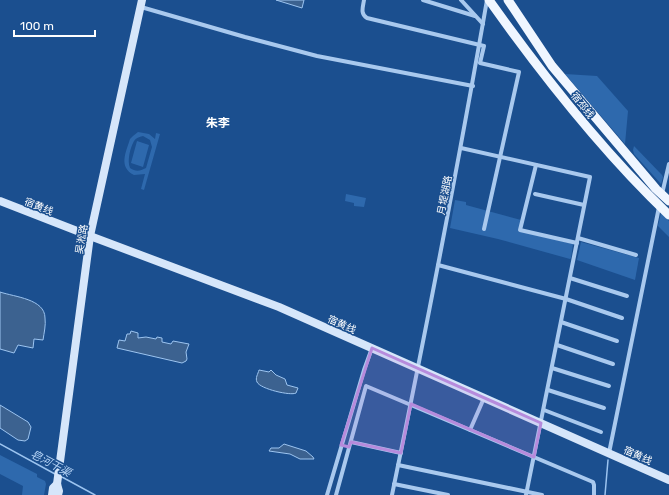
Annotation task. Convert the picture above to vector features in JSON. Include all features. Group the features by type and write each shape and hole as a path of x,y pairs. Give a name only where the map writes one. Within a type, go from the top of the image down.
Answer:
{"main road":[{"name":"宿邳线","path":"488,0 590,132 669,215"},
{"name":"宿邳线","path":"508,0 552,66 656,188 666,197"},
{"name":"吴淞路","path":"58,495 59,491 57,484 90,236 142,3"},
{"name":"宿黄线","path":"0,201 279,307 669,480"},
{"name":"吴淞路","path":"52,495 53,488 57,484"}],"street":[{"path":"364,0 362,13 367,18 480,44 484,46 480,63 519,72 484,229"},
{"path":"423,0 475,16"},
{"path":"461,0 483,24"},
{"name":"月堤湖路","path":"392,495 461,148 488,0"},
{"path":"142,3 245,37 317,56 473,86"},
{"path":"461,148 590,178 526,493"},
{"path":"609,453 659,205 666,197 669,164"},
{"path":"536,165 520,230 577,241 636,255"},
{"path":"535,194 584,205"},
{"path":"438,264 566,298 622,318"},
{"path":"570,278 627,296"},
{"path":"561,322 617,341"},
{"path":"557,345 613,364"},
{"path":"327,495 364,370 372,348"},
{"path":"552,368 609,386"},
{"path":"336,495 366,386 592,482 594,486 594,495"},
{"path":"548,390 604,408"},
{"path":"470,430 484,397"},
{"path":"544,410 601,432"},
{"path":"342,445 350,444 401,452"},
{"path":"398,465 526,493 542,495"},
{"path":"394,484 448,495"}],"highlighted area":[{"path":"372,348 541,423 534,457 411,404 401,453 351,442 349,447 341,445"}],"shaded area":[{"path":"276,0 304,0 302,8"},
{"path":"565,74 597,76 628,111 625,144"},
{"path":"138,132 149,134 155,139 156,133 160,134 144,190 141,189 145,174 134,175 129,172 126,168 124,159 130,139","holes":["143,136 150,140 152,147 146,168 138,171 130,168 129,154 134,141"]},
{"path":"137,141 149,145 143,167 131,163"},
{"path":"634,146 662,175 663,177 661,184 634,154"},
{"path":"346,194 366,198 364,207 354,206 354,203 345,201"},
{"path":"455,200 466,202 466,205 521,220 519,231 573,244 571,258 570,259 498,239 450,228"},
{"path":"661,213 669,221 669,237 658,226"},
{"path":"581,242 639,258 635,280 577,260"},
{"path":"0,292 21,297 35,303 44,312 45,323 43,340 34,339 33,348 18,345 14,353 0,349"},
{"path":"131,331 138,333 138,338 146,337 156,339 157,337 162,338 162,342 171,344 173,341 189,344 186,352 186,361 182,363 117,348 119,340 125,341 127,334 130,334"},
{"path":"259,370 269,372 271,370 276,375 285,379 287,385 298,388 296,393 288,394 259,385 256,379"},
{"path":"0,405 28,422 31,427 28,439 25,441 18,440 0,428"},
{"path":"284,444 306,451 314,459 300,459 290,454 269,451 271,448 279,448"},
{"path":"0,455 37,474 37,477 45,481 46,484 44,495 22,495 23,486 0,474"}],"waterway":[{"name":"皂河干渠","path":"0,444 55,474"},
{"path":"605,495 608,460"},
{"name":"皂河干渠","path":"62,477 95,495"}],"district":[{"name":"朱李","path":"218,123"}]}
